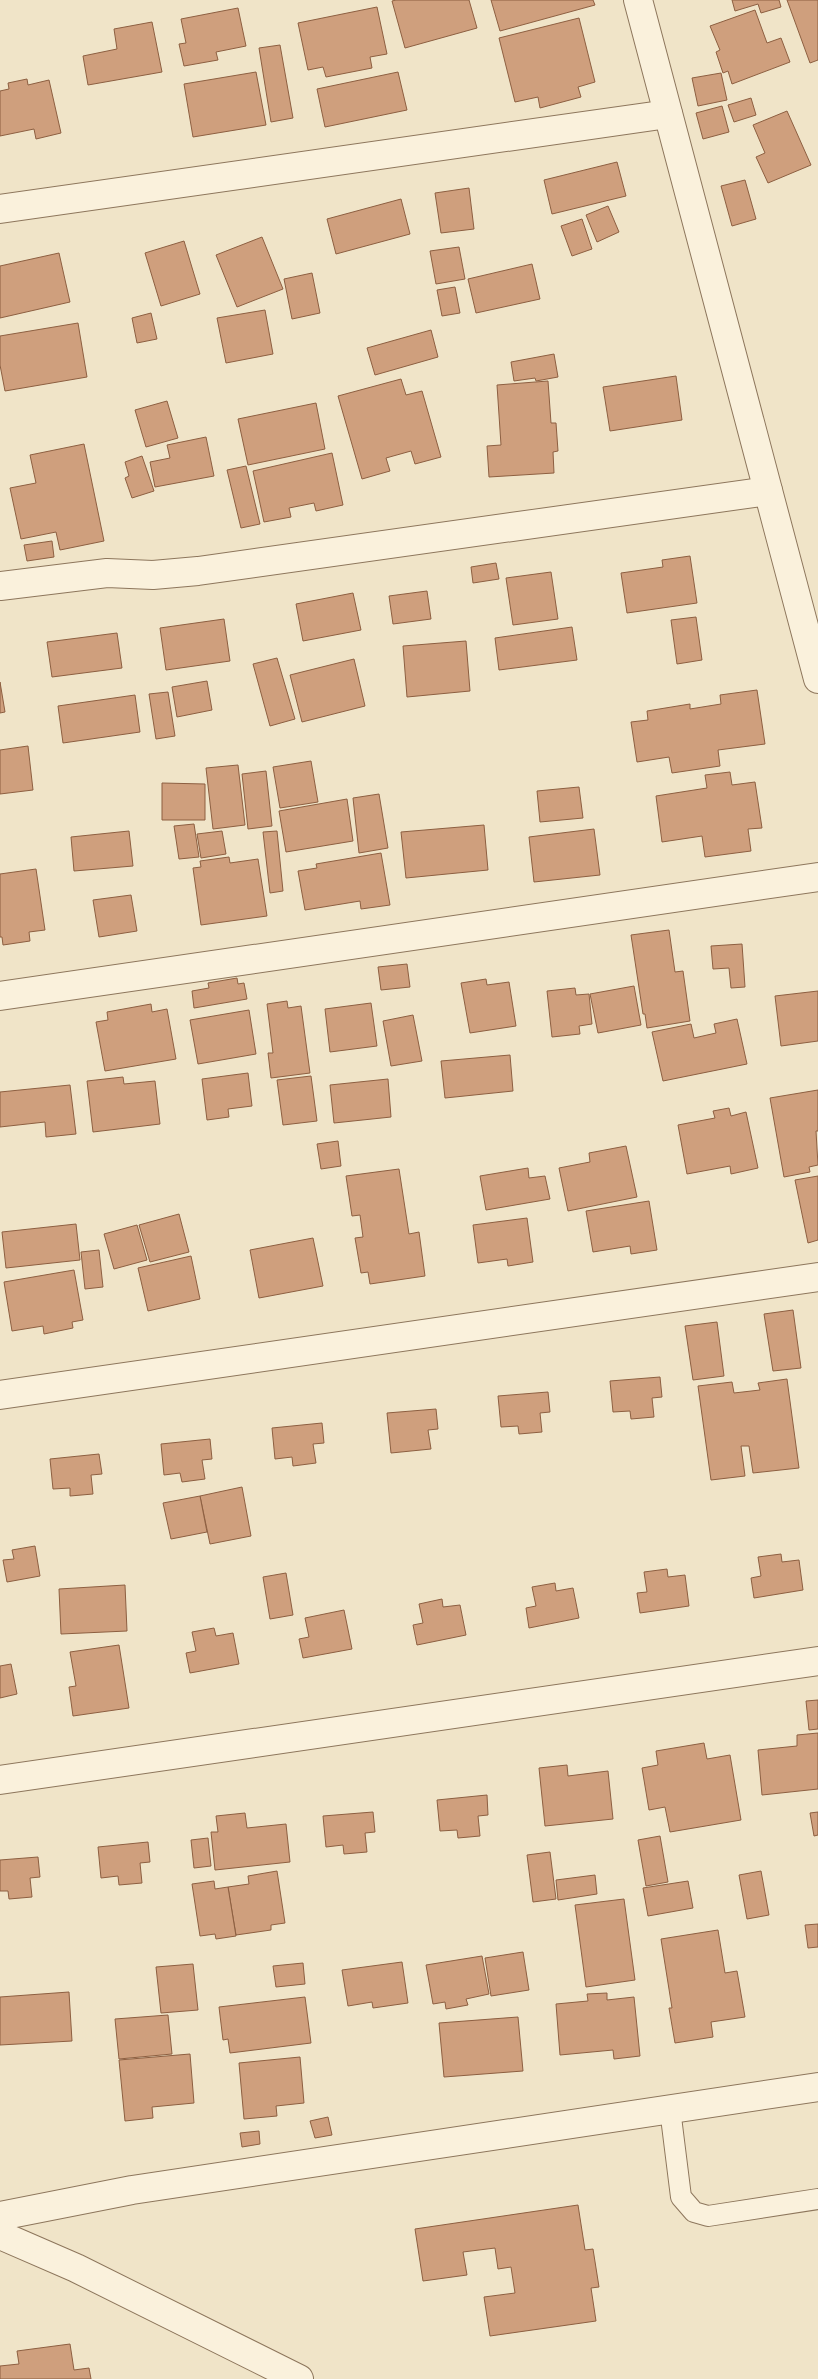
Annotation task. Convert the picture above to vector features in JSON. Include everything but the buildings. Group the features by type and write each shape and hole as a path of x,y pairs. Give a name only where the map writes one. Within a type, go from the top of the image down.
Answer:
{"street":[{"path":"638,0 818,678"},
{"path":"0,209 668,114"},
{"path":"0,586 107,574 153,575 198,571 768,490"},
{"path":"0,996 818,877"},
{"path":"0,1395 818,1277"},
{"path":"0,1780 818,1661"},
{"path":"0,2216 132,2190 818,2087"},
{"path":"0,2235 76,2268 300,2379"}],"lane":[{"path":"670,2109 681,2197 694,2212 708,2216 818,2199"}]}
